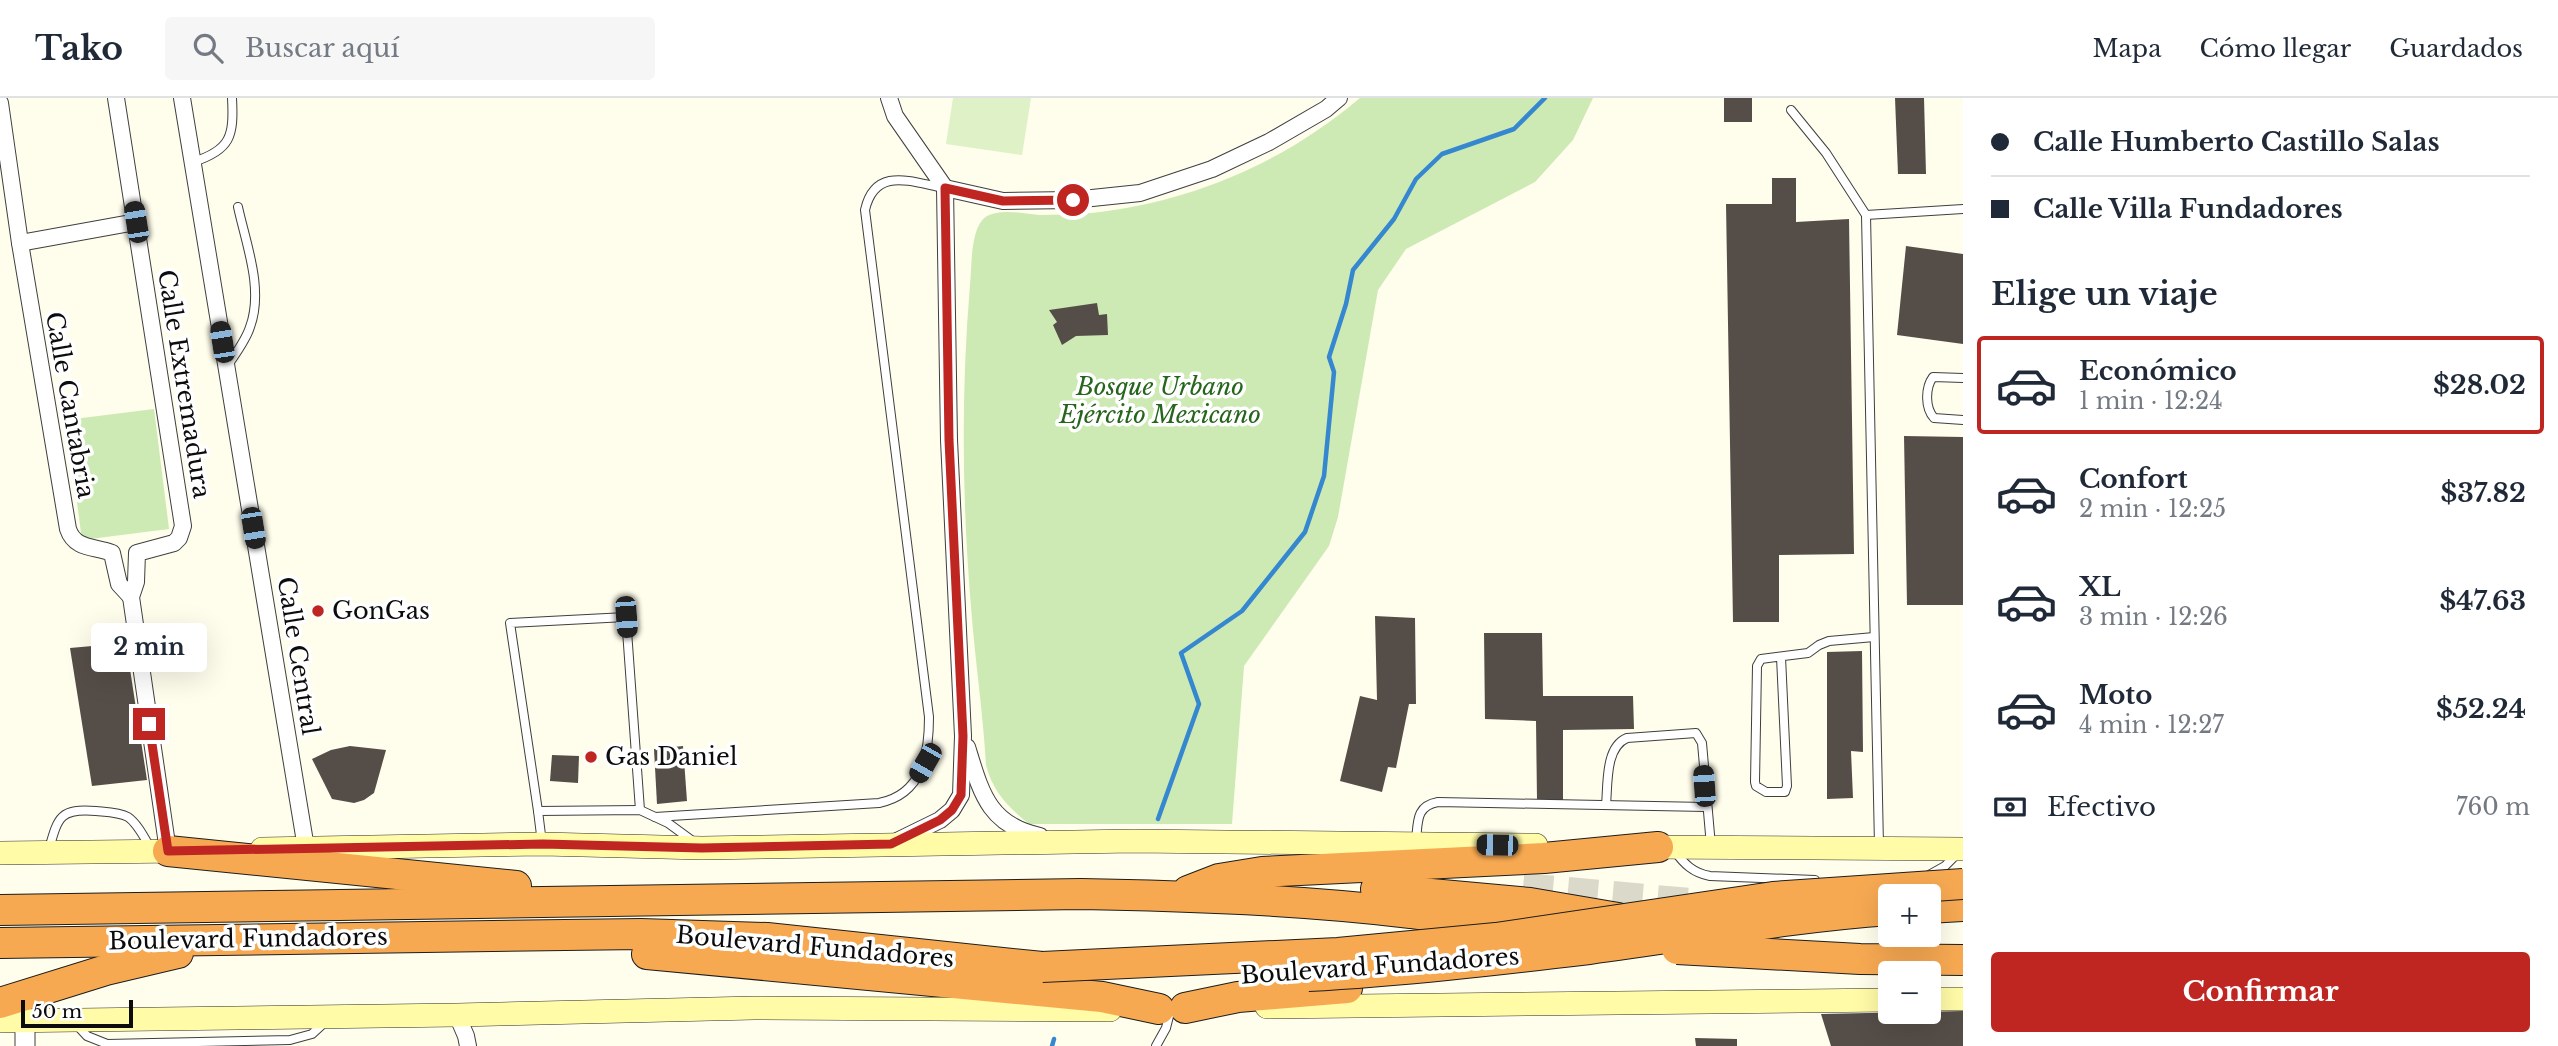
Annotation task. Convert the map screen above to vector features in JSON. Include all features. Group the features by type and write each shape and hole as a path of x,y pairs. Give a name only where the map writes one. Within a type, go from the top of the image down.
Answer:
{"highway":[{"path":"1175,896 1219,879 1262,872 1544,858 1665,847"},
{"path":"161,851 578,892 641,901"},
{"path":"1175,896 1255,880 1350,878 1474,882 1523,888"},
{"path":"1040,989 1338,953 1496,938 1773,897 1963,884"},
{"path":"1227,887 1381,890 1530,903 1674,928 1811,944 1963,952"},
{"name":"Boulevard Fundadores","path":"0,910 1081,894 1175,896 1412,913 1688,950 1860,959 1963,960"},
{"path":"1941,907 1963,906"},
{"name":"Boulevard Fundadores","path":"0,943 641,934 766,938 1040,989 1191,978 1335,974 1588,949 1791,920 1878,911"},
{"path":"0,1003 106,970 232,940"},
{"path":"1040,989 1102,1003 1172,1009 1256,995 1560,966"}],"main road":[{"path":"0,853 543,844 702,848 1133,841 1962,849"},
{"path":"0,1021 457,1015 754,1007 1040,989"},
{"path":"1941,999 1963,999"},
{"path":"1172,1009 1878,1000"}],"street":[{"name":"Calle Extremadura","path":"116,98 183,526 179,538 168,545 141,550 136,557 136,582 131,597"},
{"name":"Calle Central","path":"182,98 306,848"},
{"path":"888,98 895,116 945,188 949,440 963,736 961,795 952,810 940,820 891,844"},
{"path":"945,188 1003,201 1073,200 1140,193 1212,169 1269,142 1326,109 1339,98"},
{"name":"Calle Cantabria","path":"0,103 20,243 68,529 71,537 83,546 110,554 119,584 131,597"},
{"path":"20,243 136,222"},
{"path":"131,597 161,851"},
{"path":"963,736 989,807 1008,825 1022,833 1066,842"},
{"path":"457,1015 468,1046"},
{"path":"25,1021 25,1046"}],"lane":[{"path":"193,162 222,150 229,140 233,123 232,98"},
{"path":"1791,110 1826,153 1866,215 1879,849"},
{"path":"655,817 889,801 906,790 925,763 929,746 929,717 865,209 869,195 877,186 893,179 945,188"},
{"path":"1866,215 1962,209 1963,199"},
{"path":"227,368 250,327 255,307 254,278 238,207"},
{"path":"1963,378 1933,377 1928,386 1928,410 1934,418 1963,420"},
{"path":"543,844 510,623 626,617 640,810"},
{"path":"1781,657 1787,786 1784,792 1766,792 1756,786 1755,782 1757,666 1761,659 1808,653 1829,642 1874,637"},
{"path":"1606,805 1613,751 1619,741 1689,732 1700,736 1711,846"},
{"path":"1416,844 1418,814 1428,804 1438,802 1706,807"},
{"path":"48,852 60,818 68,811 78,809 109,812 129,818 161,851"},
{"path":"538,811 640,810 668,823 702,848"},
{"path":"1665,847 1694,871 1710,877 1826,880"},
{"path":"1904,878 1927,876 1936,872 1962,849"},
{"path":"1156,1046 1172,1009"}],"green space":[{"path":"953,98 1031,98 1022,155 946,144"},
{"name":"Bosque Urbano Ejército Mexicano","path":"1360,98 1593,98 1573,140 1535,182 1406,249 1378,290 1338,517 1329,546 1244,666 1232,824 1029,824 1002,798 986,765 973,627 966,527 964,406 967,325 977,228 987,216 999,212 1040,215 1092,213 1165,200 1200,189 1235,176 1300,142"},
{"path":"154,409 169,529 82,540 66,420"}],"building":[{"path":"1724,98 1752,98 1752,122 1724,122"},
{"path":"1895,98 1924,98 1926,174 1898,174"},
{"path":"1772,178 1796,178 1796,222 1849,219 1854,554 1779,555 1779,622 1733,622 1726,204 1772,204"},
{"path":"1906,246 1963,254 1963,344 1897,335"},
{"path":"1097,303 1099,315 1107,314 1108,335 1076,336 1062,345 1053,325 1057,322 1049,310"},
{"path":"1904,436 1963,437 1963,605 1907,605"},
{"path":"1375,616 1415,618 1416,704 1409,704 1396,768 1388,767 1382,792 1340,781 1360,696 1377,700"},
{"path":"1484,633 1542,633 1543,696 1633,696 1634,729 1563,730 1563,800 1537,800 1536,721 1485,719"},
{"path":"126,643 147,780 92,786 70,648"},
{"path":"1862,651 1863,752 1851,751 1853,798 1827,799 1827,652"},
{"path":"350,746 386,750 374,793 354,803 332,799 312,759 331,750"},
{"path":"683,746 687,801 657,804 654,749"},
{"path":"552,755 579,756 578,783 550,781"},
{"path":"1941,1011 1963,1011 1963,1046 1831,1046 1821,1014 1878,1013 1878,1024 1941,1024"},
{"path":"1695,1038 1737,1039 1737,1046 1696,1046"}],"waterway":[{"path":"1158,819 1199,704 1181,653 1242,611 1305,532 1324,476 1334,372 1329,357 1346,304 1353,270 1394,219 1416,179 1442,154 1514,129 1545,98"},
{"path":"1052,1046 1054,1039"}],"tunnel":[{"path":"1523,888 1690,903"}],"place":[{"name":"GonGas","path":"318,611"},
{"name":"Gas Daniel","path":"591,757"}],"route":[{"path":"149,724 168,851 543,844 702,848 891,844 940,820 952,810 961,795 963,736 949,440 945,188 1003,201 1073,200"}]}
